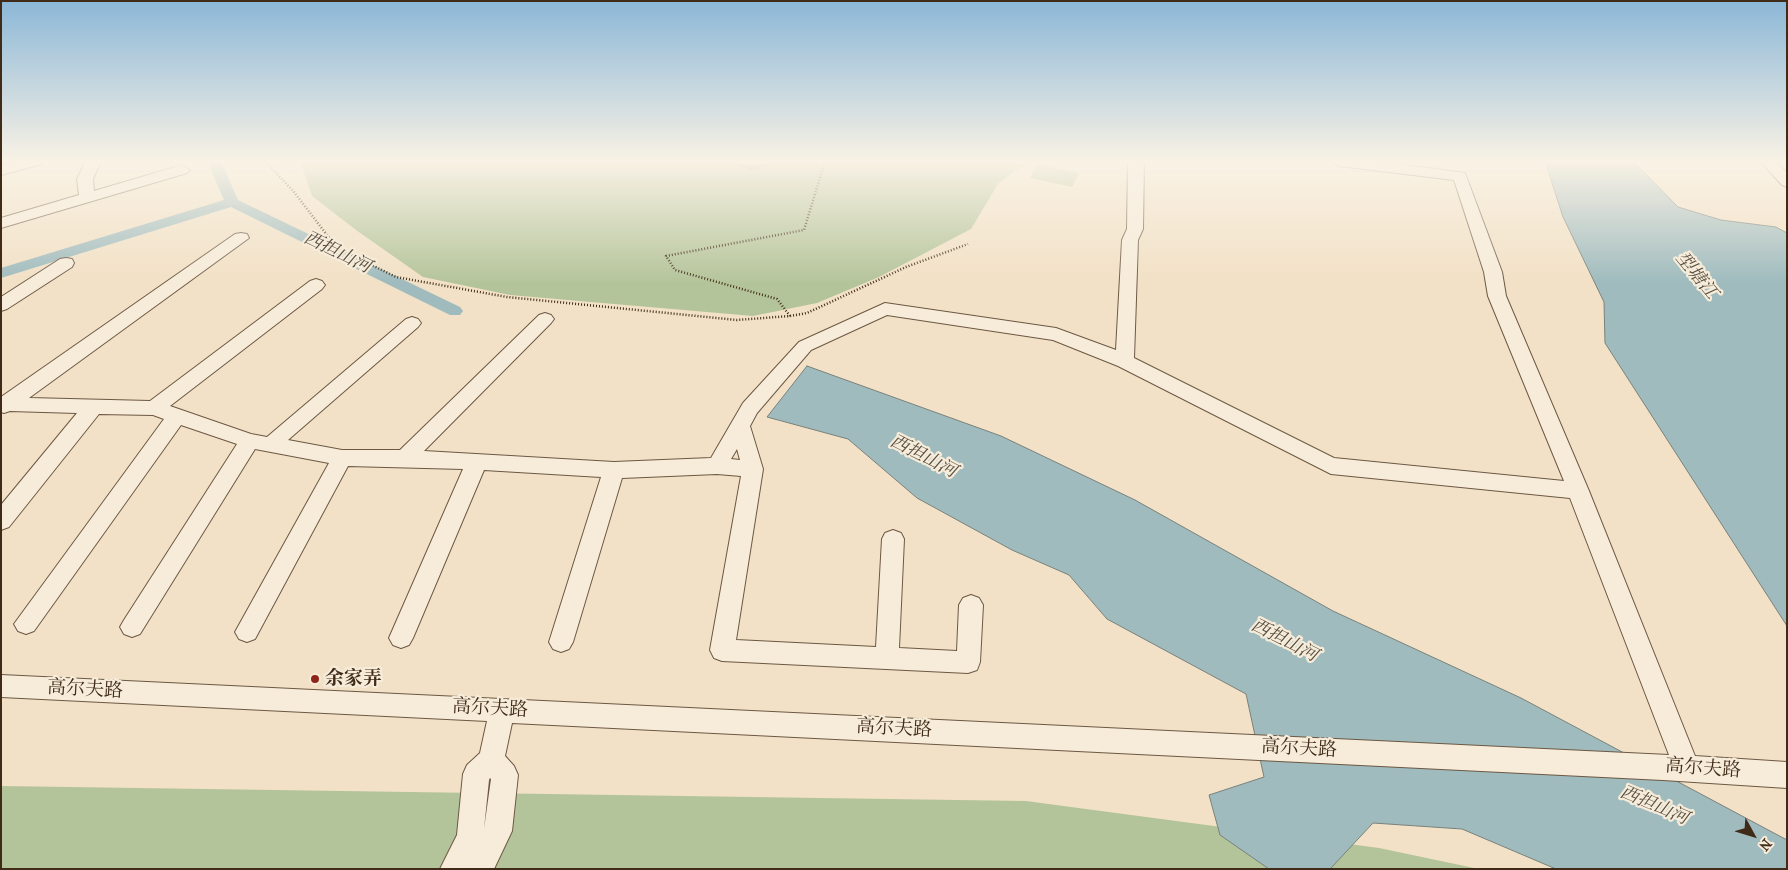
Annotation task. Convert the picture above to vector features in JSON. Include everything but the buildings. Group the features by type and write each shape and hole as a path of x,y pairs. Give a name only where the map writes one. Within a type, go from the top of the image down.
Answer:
{"street":[{"path":"1,223 75,202"},
{"path":"1125,360 1130,240 1135,229 1135,202"},
{"path":"1469,202 1493,272 1497,296 1578,491 1675,767"},
{"path":"3,406 241,238"},
{"path":"1,305 66,263"},
{"path":"154,408 316,285"},
{"path":"717,466 750,408 804,346 885,309 1056,334 1125,360 1332,466 1578,491"},
{"path":"405,458 544,319"},
{"path":"132,627 260,443 412,324"},
{"path":"3,406 154,408 260,443 342,458 405,458 476,464 614,470 717,466 753,469"},
{"path":"1,521 94,406"},
{"path":"26,624 177,416"},
{"path":"740,426 753,469 722,650 968,662 972,605"},
{"path":"247,632 342,458"},
{"path":"401,638 476,464"},
{"path":"561,642 614,470"},
{"path":"887,659 893,539"},
{"name":"高尔夫路","path":"1,686 1675,767 1787,775"},
{"path":"454,869 470,838 476,774 491,760 502,710"},
{"path":"479,869 498,831 505,775 491,760"}],"path":[{"path":"301,202 336,248 396,277 507,297 737,320 807,313 906,267 968,244"},
{"path":"790,316 777,299 675,270 666,256 804,230 813,202"}],"green space":[{"path":"319,202 987,202 971,229 879,277 817,303 753,316 510,295 423,277"},
{"path":"1,786 1026,801 1379,848 1479,869 1,869"}],"water":[{"name":"型塘江","path":"1558,202 1673,202 1678,207 1721,220 1776,227 1787,233 1787,626 1605,343 1604,302 1563,217"},
{"path":"807,366 1001,436 1135,500 1333,611 1521,698 1787,840 1787,869 1556,869 1462,829 1373,823 1330,869 1269,869 1220,835 1209,795 1264,777 1246,694 1107,619 1069,575 1012,550 917,498 848,439 767,417"}],"waterway":[{"path":"1,273 232,202"},
{"name":"西担山河","path":"232,202 455,311"}],"place":[{"name":"余家弄","path":"315,679"}]}
